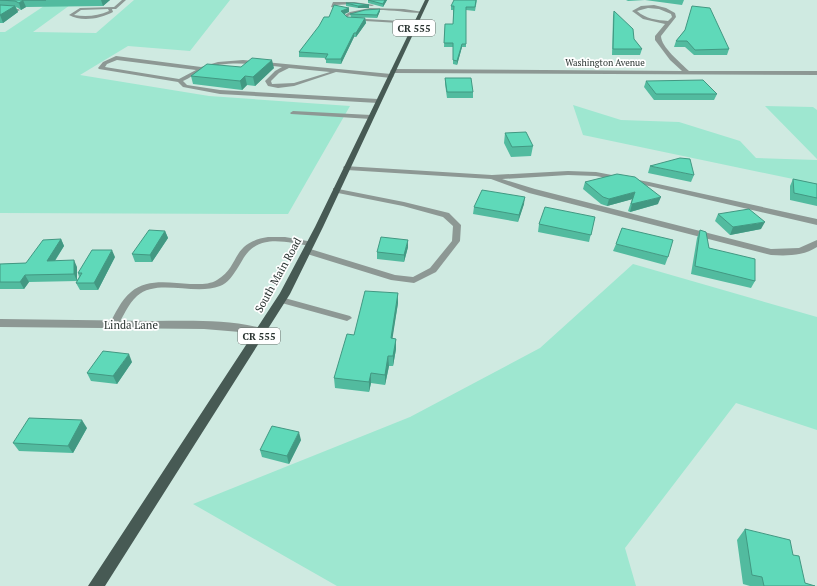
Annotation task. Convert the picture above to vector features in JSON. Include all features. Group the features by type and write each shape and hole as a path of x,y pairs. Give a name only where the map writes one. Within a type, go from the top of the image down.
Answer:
{"main road":[{"name":"South Main Road","path":"96,586 281,300 309,248 427,0"}],"street":[{"path":"668,23 646,18 638,15 634,11 638,8 646,7 666,9 673,13 674,17 658,36 658,40 672,59 688,73"},
{"name":"Washington Avenue","path":"392,74 817,73"},
{"path":"347,168 492,177 525,174 596,174 649,184 817,222"},
{"path":"492,177 532,190 771,252 798,252 808,250 817,243"},
{"name":"Linda Lane","path":"0,323 204,325 240,328 261,332"}],"lane":[{"path":"110,9 111,11 99,16 72,15 80,9 115,8 124,0"},
{"path":"365,11 332,6 334,3 354,3 423,9"},
{"path":"0,9 18,10"},
{"path":"416,23 348,19 345,16 348,14 365,11 423,9"},
{"path":"201,68 116,58 105,62 101,68 180,81 185,86 220,92 378,101"},
{"path":"180,81 201,68 218,64 243,62 338,71 392,74"},
{"path":"289,66 277,72 268,81 270,85 282,87 299,84 338,71"},
{"path":"293,113 371,117"},
{"path":"114,325 133,295 141,289 150,287 205,286 218,284 229,276 246,248 256,242 266,239 309,248 394,278 414,280 433,270 456,241 457,225 446,215 404,204 336,190"},
{"path":"281,300 347,318"}],"green space":[{"path":"53,0 77,0 33,32 96,33 134,0 230,0 190,51 128,46 80,75 209,96 350,106 288,214 0,213 0,32 5,32"},
{"path":"573,105 621,120 679,122 740,141 756,158 817,160 817,184 583,135"},
{"path":"765,106 813,107 817,110 817,159"},
{"path":"633,264 817,317 817,430 736,403 625,548 636,586 337,586 193,504 410,417 540,348"}],"building":[{"path":"0,0 23,0 19,3 15,1"},
{"path":"368,0 385,0 383,4"},
{"path":"454,0 476,0 475,7 466,7 466,44 462,44 457,61 453,60 453,43 444,43 445,24 453,24 454,6 451,6"},
{"path":"346,3 354,3 369,5 358,6"},
{"path":"0,5 15,6 0,15"},
{"path":"334,5 349,8 341,11 347,17 365,18 356,33 354,33 341,59 325,59 328,54 299,52 324,17 329,17"},
{"path":"692,6 710,8 729,49 695,50 687,41 676,41 685,30"},
{"path":"380,9 377,15 350,14 365,10"},
{"path":"614,11 633,29 634,39 642,49 613,49"},
{"path":"252,58 272,60 253,77 245,76 240,81 191,76 207,64 241,67"},
{"path":"445,78 471,78 473,92 447,92"},
{"path":"703,80 717,94 656,94 646,81"},
{"path":"526,132 533,146 512,147 505,133"},
{"path":"680,158 690,159 694,175 650,166"},
{"path":"617,174 635,177 661,197 631,204 635,192 609,199 603,197 585,182"},
{"path":"793,179 817,184 817,198 794,193"},
{"path":"482,190 525,197 519,215 474,207"},
{"path":"545,207 595,217 591,235 539,224"},
{"path":"749,209 765,222 733,227 718,214"},
{"path":"622,228 673,240 668,257 616,244"},
{"path":"149,230 165,231 150,255 132,254"},
{"path":"700,230 706,232 709,248 755,259 755,281 695,266"},
{"path":"381,237 408,240 404,255 377,252"},
{"path":"61,239 47,261 74,260 74,274 25,275 20,282 0,282 0,264 26,263 43,240"},
{"path":"92,250 112,250 94,283 76,283 82,273 78,273"},
{"path":"365,291 398,293 391,338 396,339 393,356 388,356 385,375 371,373 369,382 334,378 347,334 354,335"},
{"path":"103,351 129,354 113,376 87,373"},
{"path":"29,418 82,420 68,446 13,443"},
{"path":"272,426 299,432 287,456 260,450"},
{"path":"745,529 790,540 793,555 799,556 805,583 815,586 764,586 762,577 752,575"}]}
